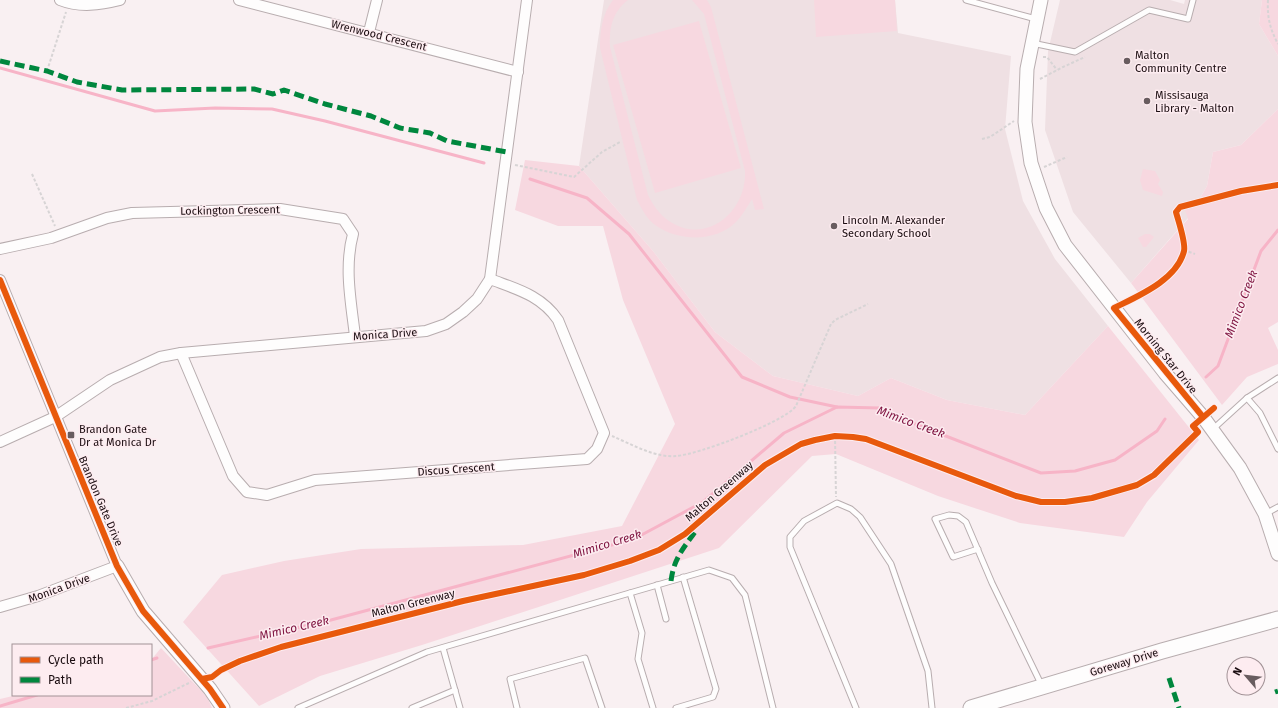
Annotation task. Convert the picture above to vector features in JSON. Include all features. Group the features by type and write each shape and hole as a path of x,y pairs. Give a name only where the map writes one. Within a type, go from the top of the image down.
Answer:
{"main road":[{"name":"Goreway Drive","path":"971,708 1278,619"}],"street":[{"path":"65,2 79,5 100,5 120,0"},
{"name":"Wrenwood Crescent","path":"239,0 369,32 518,72"},
{"path":"369,32 377,0"},
{"name":"Monica Drive","path":"0,442 55,417 110,380 160,357 181,353 355,336 426,331 446,324 477,299 490,279 527,0"},
{"name":"Morning Star Drive","path":"1041,0 1031,43 1025,82 1025,118 1033,170 1046,208 1065,245 1212,430 1240,468 1265,514 1278,554"},
{"name":"Lockington Crescent","path":"0,249 59,236 107,218 132,213 280,209 342,219 353,234 349,247 348,269 355,336"},
{"path":"490,279 528,293 540,299 550,308 558,320 604,433"},
{"name":"Brandon Gate Drive","path":"0,280 117,566 143,610 210,688 223,708"},
{"name":"Discus Crescent","path":"181,353 233,476 247,492 257,494 267,495 315,480 587,459 597,450 604,433"},
{"name":"Monica Drive","path":"0,607 38,596 117,566"}],"lane":[{"path":"966,0 1037,19"},
{"path":"1031,43 1075,52 1148,10 1188,19 1193,0"},
{"path":"1212,430 1247,398 1278,378"},
{"path":"1247,398 1260,413 1278,449"},
{"path":"856,708 790,547 790,537 804,521 837,503 851,509 860,517 891,564 928,671 932,708"},
{"path":"1265,514 1278,507"},
{"path":"978,549 953,557 935,519 949,515 958,516 966,522 978,549 992,583 1042,687"},
{"path":"298,708 427,652 709,570 732,578 745,595 773,708"},
{"path":"676,708 713,697 716,689 683,577"},
{"path":"657,585 666,619"},
{"path":"630,593 642,633 638,659 653,708"},
{"path":"443,648 460,708"},
{"path":"517,708 510,679 585,658 602,708"},
{"path":"412,708 455,690"}],"path":[{"path":"1268,0 1268,21 1270,31 1278,44"},
{"path":"47,71 65,2"},
{"path":"1043,57 1047,57 1057,70"},
{"path":"1040,80 1085,57"},
{"path":"982,139 990,137 1008,123 1025,118"},
{"path":"507,152 515,166 574,177 602,152 620,142"},
{"path":"1033,170 1054,164 1067,157"},
{"path":"32,174 59,236"},
{"path":"1180,257 1184,250 1183,242"},
{"path":"1184,250 1195,254"},
{"path":"604,433 650,451 676,456 723,443 752,432 788,415 796,406 831,324 835,320 868,304"},
{"path":"835,436 837,503"},
{"path":"126,708 165,696 192,682"}],"shaded area":[{"name":"Lincoln M. Alexander Secondary School","path":"604,0 895,0 898,33 1011,56 1005,129 1023,201 1055,259 1108,326 1025,415 947,400 891,378 858,396 773,376 715,332 653,251 579,166"},
{"path":"613,0 628,0 615,15 611,27 610,47 648,195 657,209 669,221 683,228 697,230 710,227 722,221 732,211 739,200 744,186 745,171 704,14 692,0 707,0 711,7 764,209 755,210 752,199 738,220 727,229 718,234 696,237 685,237 664,230 655,225 647,216 637,200 600,48 602,23 606,11"},
{"path":"814,0 895,0 897,31 816,37"},
{"path":"1060,0 1170,0 1184,4 1185,0 1262,0 1259,24 1278,56 1278,109 1241,145 1213,152 1207,186 1189,217 1131,283 1073,212 1045,130 1048,51"},
{"path":"1262,0 1278,0 1278,56 1259,24"},
{"path":"699,21 741,168 655,193 613,45"},
{"path":"1278,109 1278,322 1268,328 1278,350 1278,364 1247,377 1222,405 1131,283 1188,219 1185,210 1195,207 1207,186 1213,152 1241,145"},
{"path":"525,160 579,166 653,251 715,332 773,376 858,396 891,378 947,400 1025,415 1108,326 1199,440 1147,502 1124,537 1020,523 938,496 836,454 812,456 719,548 422,645 320,676 259,706 183,622 222,575 284,561 361,549 523,545 622,526 675,424 623,300 603,226 558,226 515,210"},
{"path":"1143,169 1155,171 1160,180 1158,184 1163,192 1162,196 1143,190 1140,180"},
{"path":"1145,234 1150,234 1154,237 1146,247 1143,247 1138,238"},
{"path":"161,648 207,697 212,708 0,708 0,699 13,696 152,696 152,659"}],"waterway":[{"path":"0,68 155,111 215,108 272,109 325,121 484,163"},
{"path":"530,179 587,198 629,234 742,377 790,397 837,407"},
{"name":"Mimico Creek","path":"1206,377 1218,366 1261,251 1278,230"},
{"name":"Mimico Creek","path":"208,648 331,620 634,539 703,502 784,433 837,407 880,408 915,424 1041,473 1075,471 1115,460 1157,431 1165,419"},
{"name":"Mimico Creek","path":"152,660 157,658"},
{"name":"Mimico Creek","path":"0,706 34,696"}],"marked path":[{"path":"0,61 47,71 77,82 122,90 254,89 273,94 284,90 325,104 371,116 400,128 430,133 447,141 507,152"},
{"path":"671,581 674,565 684,547 697,529"},
{"path":"1169,678 1179,708"}],"cycle path":[{"path":"1203,417 1114,308 1145,292 1165,279 1180,261 1184,251 1183,237 1176,212 1180,207 1241,191 1278,185"},
{"path":"0,280 117,566 143,611 210,689 223,708"},
{"name":"Malton Greenway","path":"202,679 212,677 221,670 240,661 281,647 463,601 584,575 630,561 659,550 685,534 765,465 801,444 815,440 835,436 866,439 1016,496 1041,502 1065,502 1092,498 1137,485 1154,475 1198,432 1193,426 1214,408"}],"place":[{"name":"Malton Community Centre","path":"1127,61"},
{"name":"Missisauga Library - Malton","path":"1147,101"},
{"name":"Lincoln M. Alexander Secondary School","path":"834,226"},
{"name":"Brandon Gate Dr at Monica Dr","path":"71,435"}]}
